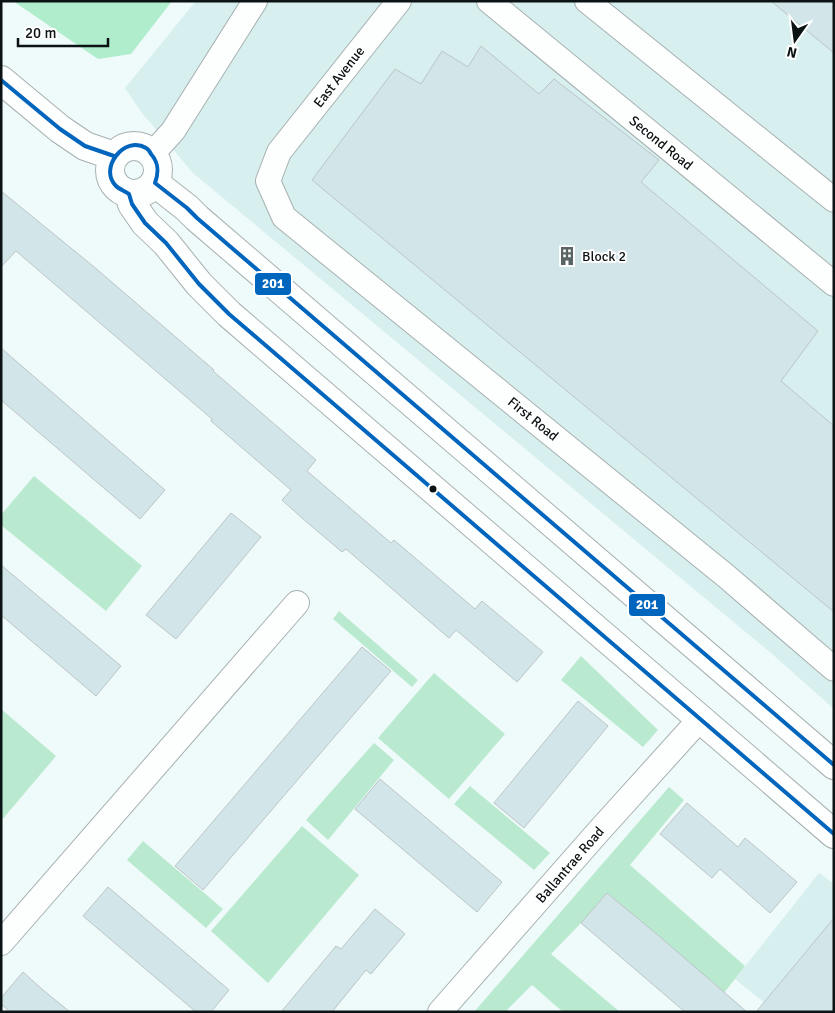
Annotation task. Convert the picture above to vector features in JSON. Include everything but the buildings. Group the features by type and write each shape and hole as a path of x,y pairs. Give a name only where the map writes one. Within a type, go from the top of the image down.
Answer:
{"main road":[{"path":"1,80 60,129 79,142 114,156"},
{"path":"132,145 147,148 157,160 159,168 155,184 150,189 136,194 122,191 111,179 110,163 114,156 125,147 132,145"},
{"path":"155,184 187,208 834,765"},
{"path":"129,194 132,204 145,224 166,243 198,284 229,314 834,834"}],"street":[{"path":"152,153 172,131 255,1"},
{"name":"East Avenue","path":"279,152 399,1"},
{"name":"Second Road","path":"489,1 834,284"},
{"path":"587,1 834,200"},
{"name":"First Road","path":"279,152 268,181 284,217 726,576 834,668"},
{"path":"1,943 297,603"},
{"name":"Ballantrae Road","path":"440,1012 700,719"}],"shaded area":[{"path":"196,1 834,1 834,709 771,653 193,173 142,113 125,88"},
{"path":"819,873 834,884 834,1012 776,1012 735,979"}],"green space":[{"path":"13,1 172,1 131,54 98,59"},
{"path":"34,476 142,566 106,611 1,525 1,515"},
{"path":"339,611 418,680 412,687 333,619"},
{"path":"581,656 658,730 643,747 561,680"},
{"path":"434,673 505,734 449,799 378,738"},
{"path":"1,709 56,756 1,821"},
{"path":"374,743 394,760 328,840 306,820"},
{"path":"470,786 550,853 534,870 454,804"},
{"path":"669,787 684,800 630,865 745,966 724,993 607,893 551,954 620,1012 563,1012 532,985 505,1012 474,1012"},
{"path":"302,826 359,875 268,983 211,931"},
{"path":"143,841 223,909 206,928 127,860"}],"transit line":[{"name":"201","path":"1,80 60,129 85,146 114,156"},
{"name":"201","path":"834,765 187,208 155,183 158,171 157,164 146,148 138,145 130,146 116,155 110,171 111,179 116,186 129,194 132,204 145,223 166,243 199,284 229,314 834,834"}],"place":[{"name":"Block 2","path":"567,256"}]}
